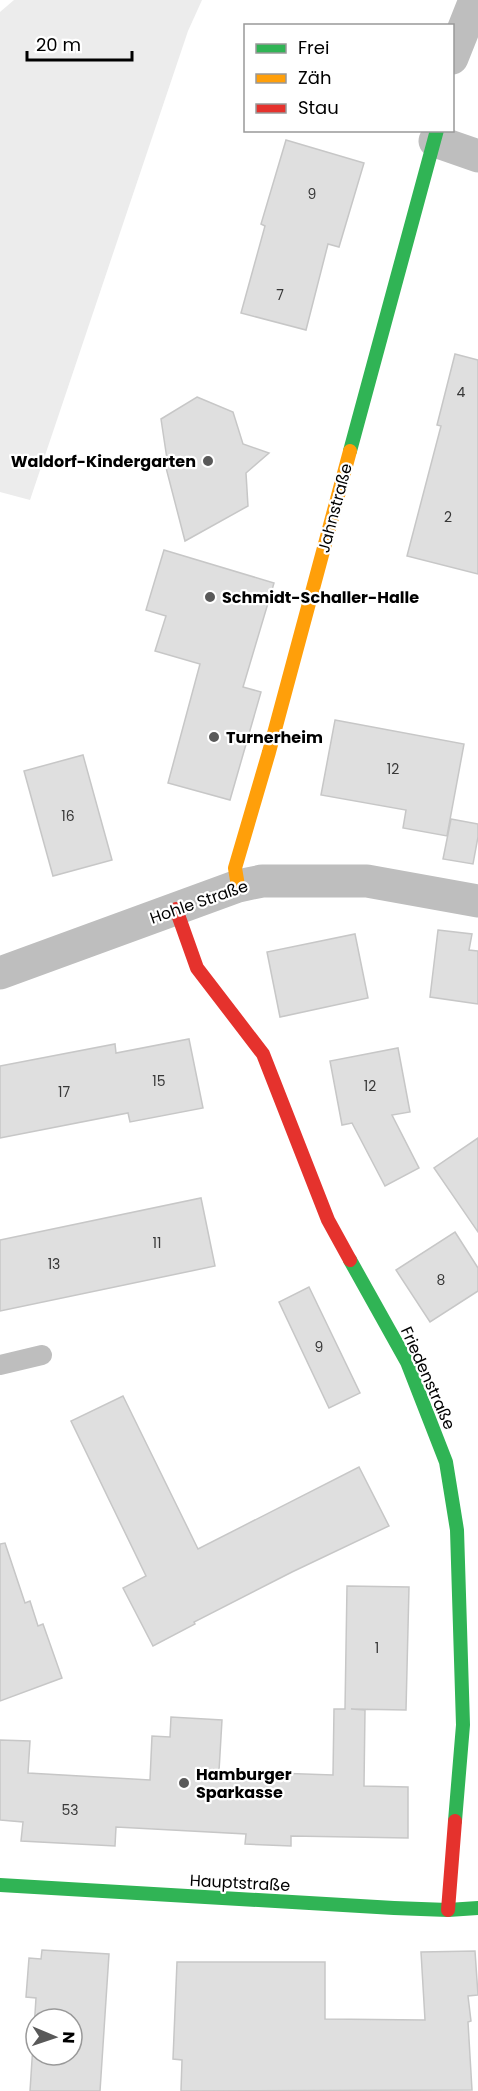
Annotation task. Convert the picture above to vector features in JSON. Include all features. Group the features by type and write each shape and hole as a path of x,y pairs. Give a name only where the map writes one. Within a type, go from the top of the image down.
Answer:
{"street":[{"path":"454,55 475,0"},
{"path":"436,136 478,156"},
{"name":"Jahnstraße","path":"238,886 235,868 436,136"},
{"name":"Hohle Straße","path":"0,973 238,886 262,881 367,881 478,901"},
{"name":"Friedenstraße","path":"176,909 197,968 263,1054 327,1220 407,1362 446,1462 457,1530 463,1725 448,1910"},
{"name":"Hauptstraße","path":"0,1885 448,1910 478,1908"}],"lane":[{"path":"0,1365 42,1355"}],"shaded area":[{"path":"14,0 202,0 188,31 30,500 0,492 0,12"}],"building":[{"path":"286,140 364,163 339,247 328,244 306,330 241,313 265,226 261,224"},
{"path":"455,354 478,360 478,574 407,556 441,426 437,425"},
{"name":"Waldorf-Kindergarten","path":"197,397 233,412 243,444 269,453 246,473 248,506 185,541 164,460 167,459 161,419"},
{"path":"164,550 274,583 243,687 261,692 230,800 168,783 200,664 155,651 166,616 146,610"},
{"path":"335,720 464,744 447,836 403,828 406,810 321,795"},
{"path":"83,755 112,860 53,876 24,771"},
{"path":"451,819 478,824 473,864 443,859"},
{"path":"438,930 472,934 469,950 478,951 478,1004 430,997"},
{"path":"355,934 368,998 280,1017 267,952"},
{"path":"189,1039 203,1108 130,1122 128,1113 0,1138 0,1066 115,1044 116,1053"},
{"path":"398,1048 410,1112 392,1115 419,1168 385,1186 352,1123 342,1125 330,1061"},
{"path":"478,1138 478,1232 434,1168"},
{"path":"201,1198 215,1266 0,1311 0,1240"},
{"path":"455,1232 478,1268 478,1291 430,1322 396,1270"},
{"path":"309,1287 360,1393 329,1408 279,1302"},
{"path":"123,1396 198,1549 359,1467 389,1526 292,1572 194,1622 195,1624 153,1646 123,1588 146,1576 71,1421"},
{"path":"5,1543 25,1603 30,1601 38,1626 43,1624 62,1678 0,1701 0,1544"},
{"path":"347,1586 409,1587 406,1710 351,1709 365,1710 364,1786 408,1787 408,1838 291,1836 291,1846 245,1844 246,1834 116,1827 115,1846 21,1841 23,1822 0,1820 0,1740 30,1741 28,1773 150,1780 152,1736 170,1737 171,1717 222,1720 219,1771 333,1775 334,1709 345,1709"},
{"path":"42,1950 109,1954 100,2091 30,2091 32,2067 84,2067 84,2007 35,2007 36,1998 26,1997 29,1958 41,1959"},
{"path":"475,1951 478,1995 468,1996 471,2021 468,2022 472,2090 181,2091 182,2060 173,2059 177,1962 325,1962 325,2019 425,2020 421,1952"}],"traffic: fast":[{"path":"350,451 436,132"},
{"path":"350,1260 407,1362 446,1462 457,1530 463,1725 455,1821"},
{"path":"0,1885 394,1908 448,1910 478,1908"}],"traffic: slow":[{"path":"238,886 235,868 269,752 350,451"}],"traffic: jam":[{"path":"176,909 197,968 263,1054 328,1220 350,1260"},
{"path":"448,1910 455,1821"}],"place":[{"name":"Waldorf-Kindergarten","path":"208,461"},
{"name":"Schmidt-Schaller-Halle","path":"210,597"},
{"name":"Turnerheim","path":"214,737"},
{"name":"Hamburger Sparkasse","path":"184,1783"}]}
